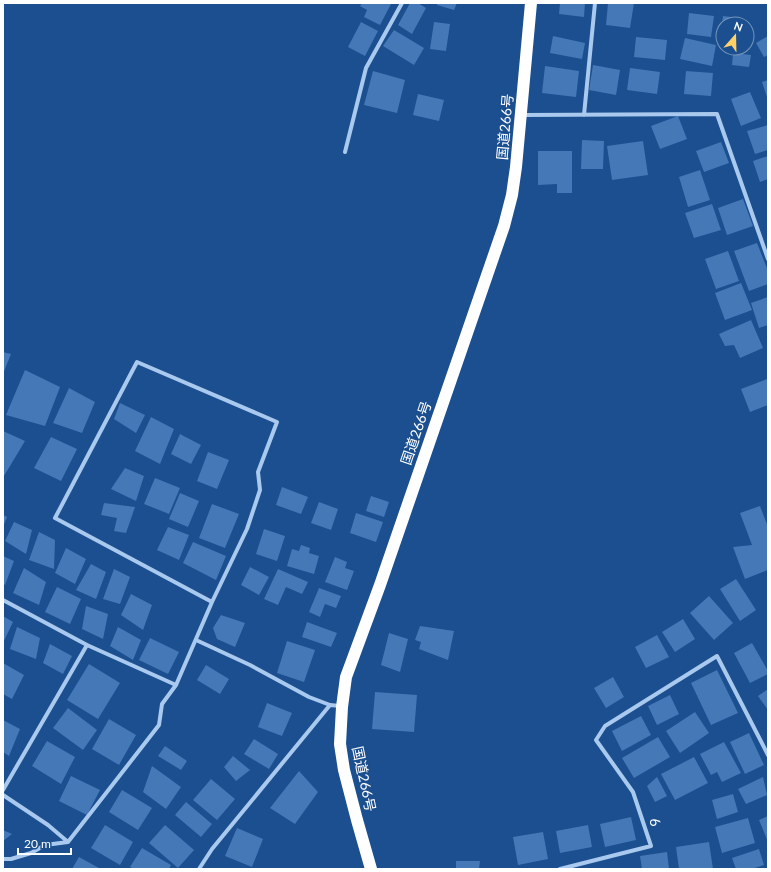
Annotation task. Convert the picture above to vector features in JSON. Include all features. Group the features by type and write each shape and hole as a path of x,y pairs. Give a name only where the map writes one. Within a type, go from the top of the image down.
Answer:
{"highway":[{"name":"国道266号","path":"371,869 344,770 336,706 380,585 504,226 512,195 516,167 531,3"}],"street":[{"path":"345,152 366,68 402,3"},
{"path":"584,115 595,3"},
{"path":"521,115 717,114 768,259"},
{"path":"3,859 11,859 31,853 44,845 68,842 159,725 162,704 176,685 212,602 247,529 260,490 258,472 276,422 137,362 55,518 212,602"},
{"path":"3,600 87,645 176,685"},
{"path":"196,640 250,665 309,697 336,706 212,849 200,869"},
{"path":"3,790 87,645"},
{"name":"6","path":"560,869 651,846 633,792 596,740 605,726 717,656 768,755"},
{"path":"3,795 48,825 68,842"}],"building":[{"path":"362,3 391,4 380,25 364,17 367,10 360,6"},
{"path":"410,3 418,3 426,8 412,34 398,25"},
{"path":"437,3 457,3 454,10 437,5"},
{"path":"560,3 585,3 584,17 559,14"},
{"path":"608,3 634,3 630,28 606,25"},
{"path":"689,13 714,16 711,37 687,34"},
{"path":"361,22 378,31 365,56 348,47"},
{"path":"434,22 450,24 446,51 430,49"},
{"path":"394,30 424,48 414,65 383,46"},
{"path":"553,36 585,43 582,59 550,53"},
{"path":"768,36 768,55 764,57 756,43"},
{"path":"636,37 667,40 665,60 634,57"},
{"path":"685,38 715,45 712,66 680,59"},
{"path":"733,56 751,56 749,67 732,65"},
{"path":"593,65 620,70 616,95 589,90"},
{"path":"545,66 579,71 576,97 542,93"},
{"path":"630,68 660,72 657,94 627,90"},
{"path":"373,71 405,80 397,113 364,105"},
{"path":"686,71 713,73 711,96 684,94"},
{"path":"768,80 768,100 762,82"},
{"path":"750,92 761,118 741,126 731,99"},
{"path":"418,94 444,100 439,121 413,115"},
{"path":"678,116 687,139 660,149 651,126"},
{"path":"768,125 768,150 755,154 747,131"},
{"path":"582,140 604,141 603,169 581,169"},
{"path":"643,141 648,175 612,180 607,146"},
{"path":"721,142 729,163 704,172 696,151"},
{"path":"538,151 572,151 572,193 557,193 557,184 538,185"},
{"path":"768,156 768,179 760,182 753,161"},
{"path":"700,170 710,200 688,207 679,177"},
{"path":"743,199 753,226 727,235 718,208"},
{"path":"712,204 721,230 694,238 685,213"},
{"path":"757,243 768,271 768,284 749,291 734,251"},
{"path":"728,251 739,281 716,289 705,259"},
{"path":"741,283 752,310 725,320 715,293"},
{"path":"768,297 768,325 759,328 751,303"},
{"path":"751,320 763,348 740,358 734,345 725,346 719,334"},
{"path":"3,352 11,354 3,374"},
{"path":"25,370 60,387 45,426 6,415"},
{"path":"767,379 768,405 750,412 741,389"},
{"path":"69,388 95,402 82,433 53,423"},
{"path":"120,403 145,415 136,433 114,419"},
{"path":"151,417 174,429 160,464 135,451"},
{"path":"3,431 25,441 4,476 3,475"},
{"path":"180,434 201,445 191,464 171,454"},
{"path":"51,437 77,449 61,481 34,468"},
{"path":"208,452 229,460 217,489 197,481"},
{"path":"125,468 144,476 136,501 111,489"},
{"path":"155,478 180,488 169,514 144,504"},
{"path":"282,487 308,497 301,514 276,505"},
{"path":"180,493 199,501 188,527 169,519"},
{"path":"371,496 389,502 384,517 366,511"},
{"path":"319,502 338,509 331,530 311,523"},
{"path":"104,503 135,507 126,533 114,531 117,518 101,515"},
{"path":"212,504 239,514 225,548 199,538"},
{"path":"760,506 768,527 768,570 745,579 733,547 752,545 740,513"},
{"path":"356,513 383,522 376,542 350,533"},
{"path":"3,515 7,517 3,527"},
{"path":"14,522 32,530 26,554 5,541"},
{"path":"168,527 189,535 179,560 157,550"},
{"path":"264,529 285,536 277,561 256,554"},
{"path":"39,532 55,540 54,569 29,560"},
{"path":"193,542 226,556 216,580 183,563"},
{"path":"301,545 310,548 309,553 319,556 314,574 287,566 292,549 299,551"},
{"path":"66,548 86,559 75,584 55,573"},
{"path":"3,556 14,561 5,585 3,584"},
{"path":"335,557 347,562 345,568 354,571 347,590 325,582"},
{"path":"91,564 106,572 96,599 76,590"},
{"path":"250,567 269,577 259,595 241,585"},
{"path":"24,568 46,582 39,605 13,593"},
{"path":"114,569 130,577 120,604 103,599"},
{"path":"278,569 308,582 302,594 286,587 278,605 264,599"},
{"path":"736,579 756,610 740,621 720,589"},
{"path":"57,587 81,599 70,624 45,612"},
{"path":"319,588 341,596 336,608 325,604 320,617 309,612"},
{"path":"131,594 152,605 143,630 121,615"},
{"path":"709,596 733,623 714,640 690,613"},
{"path":"86,606 108,614 103,639 82,629"},
{"path":"221,615 245,623 235,647 217,639 213,628"},
{"path":"3,616 13,622 3,643"},
{"path":"683,619 695,639 675,652 662,632"},
{"path":"307,622 337,633 331,647 302,637"},
{"path":"420,626 454,631 448,660 419,649 421,642 415,640"},
{"path":"17,627 40,638 36,659 10,649"},
{"path":"118,627 141,640 133,660 110,646"},
{"path":"389,633 408,639 400,672 381,665"},
{"path":"657,635 669,657 646,668 635,647"},
{"path":"150,638 179,652 168,674 139,660"},
{"path":"287,641 315,650 304,682 277,673"},
{"path":"752,643 768,671 768,674 750,683 734,653"},
{"path":"50,644 72,656 63,674 43,663"},
{"path":"3,663 24,675 12,699 3,694"},
{"path":"89,664 120,683 98,719 67,700"},
{"path":"206,665 229,679 220,694 197,680"},
{"path":"717,670 738,713 711,725 691,683"},
{"path":"613,677 624,697 606,708 594,688"},
{"path":"768,689 768,710 758,696"},
{"path":"375,692 417,695 414,732 372,729"},
{"path":"670,695 679,714 657,725 648,706"},
{"path":"267,703 292,713 282,736 258,727"},
{"path":"68,708 97,730 83,750 53,728"},
{"path":"695,712 709,733 680,753 666,731"},
{"path":"641,716 651,735 622,751 612,731"},
{"path":"109,719 136,735 119,765 92,749"},
{"path":"3,720 20,729 9,756 3,752"},
{"path":"749,733 764,765 745,774 730,742"},
{"path":"658,737 670,757 634,778 622,758"},
{"path":"254,739 278,754 269,769 244,754"},
{"path":"47,741 75,757 61,784 32,766"},
{"path":"724,742 741,773 722,782 717,772 711,775 700,754"},
{"path":"165,746 187,761 181,770 158,756"},
{"path":"233,756 250,770 236,781 224,767"},
{"path":"694,757 708,783 675,800 661,774"},
{"path":"152,766 181,787 166,809 143,792"},
{"path":"299,771 318,792 295,824 270,808"},
{"path":"71,776 100,790 87,815 59,801"},
{"path":"657,777 667,796 655,802 647,786"},
{"path":"763,777 767,795 746,804 738,789"},
{"path":"211,779 235,799 217,820 193,800"},
{"path":"122,790 152,808 138,830 109,812"},
{"path":"733,794 738,812 717,819 712,800"},
{"path":"186,802 212,824 201,837 175,815"},
{"path":"768,816 768,842 759,820"},
{"path":"631,817 636,840 605,847 600,824"},
{"path":"748,818 755,843 722,853 715,827"},
{"path":"105,825 133,842 120,865 91,848"},
{"path":"165,825 194,850 178,868 149,843"},
{"path":"588,825 592,847 560,853 556,831"},
{"path":"237,828 263,839 252,867 225,856"},
{"path":"3,830 12,834 3,841"},
{"path":"543,832 548,859 518,865 513,837"},
{"path":"709,842 713,869 679,869 676,847"},
{"path":"142,848 171,865 169,869 134,869 130,867"},
{"path":"759,849 764,865 752,869 736,869 732,858"},
{"path":"667,852 669,869 642,869 640,856"},
{"path":"79,857 99,868 72,869"},
{"path":"456,861 480,861 479,869 456,869"}]}
